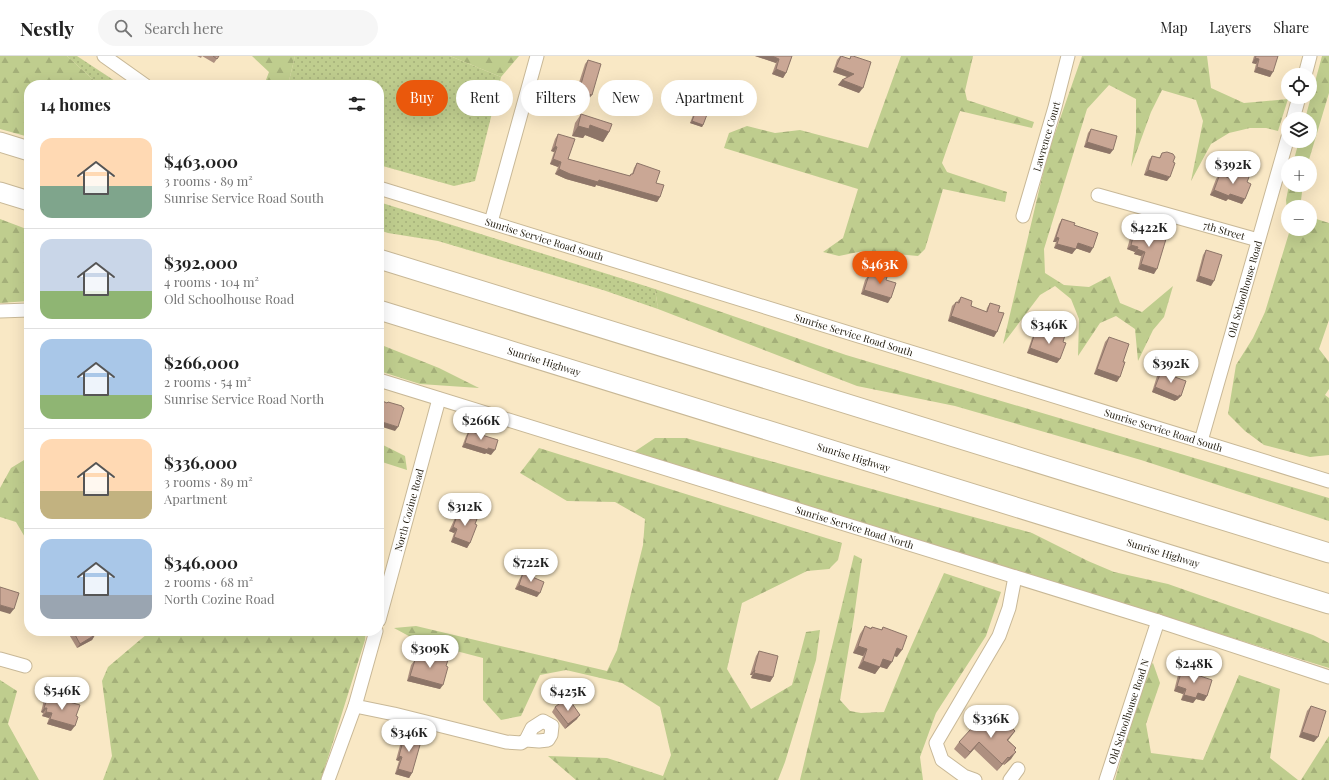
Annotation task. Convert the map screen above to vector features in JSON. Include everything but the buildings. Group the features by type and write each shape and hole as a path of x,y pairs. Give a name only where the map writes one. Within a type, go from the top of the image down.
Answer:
{"highway":[{"path":"0,142 24,149"},
{"path":"0,192 24,199"},
{"path":"384,261 1329,553"},
{"name":"Sunrise Highway","path":"384,312 1329,604"},
{"path":"1199,513 1291,532 1329,543"},
{"path":"1235,575 1329,617"}],"street":[{"path":"104,56 139,80"},
{"path":"491,222 537,56"},
{"name":"Lawrence Court","path":"1023,216 1068,56"},
{"path":"1307,68 1310,56"},
{"name":"Old Schoolhouse Road","path":"1201,441 1285,148"},
{"name":"Sunrise Service Road South","path":"384,190 1329,481"},
{"name":"7th Street","path":"1098,195 1258,240"},
{"path":"0,311 24,310"},
{"name":"Sunrise Service Road North","path":"384,382 1158,621 1329,677"},
{"name":"North Cozine Road","path":"384,602 439,399"},
{"path":"975,780 964,776 942,760 936,743 999,636 1016,577"},
{"name":"Old Schoolhouse Road N","path":"1106,780 1158,621"},
{"path":"328,780 355,706 375,636"},
{"path":"0,659 25,666"},
{"path":"355,706 506,742 521,743 526,740"},
{"path":"1010,780 1018,769"}],"green space":[{"path":"0,56 67,56 93,80 24,80 24,136 0,129"},
{"path":"67,56 77,56 113,80 93,80"},
{"path":"252,56 295,56 289,80 266,80 269,72"},
{"path":"295,56 450,56 501,77 500,80 456,80 456,116 491,116 475,181 454,186 384,166 384,80 289,80"},
{"path":"450,56 519,56 501,77"},
{"path":"901,56 973,56 965,91 967,100 1034,122 1032,128 960,111 942,163 947,172 1007,192 1005,202 943,189 925,249 918,256 863,251 839,256 823,252 843,238 858,189 724,148 729,133 747,126 775,133 800,130 868,148"},
{"path":"1082,56 1207,56 1211,88 1244,103 1281,100 1281,104 1286,104 1284,112 1281,112 1281,121 1278,131 1266,128 1250,128 1229,133 1211,144 1191,181 1203,121 1196,100 1162,90 1151,112 1131,167 1136,133 1136,99 1109,85 1087,109 1044,249 1045,273 1064,285 1089,287 1110,276 1120,303 1142,312 1173,286 1164,317 1153,330 1138,361 1135,329 1116,316 1100,323 1078,356 1079,319 1071,299 1055,286 1040,295 1003,344 1047,156"},
{"path":"1322,56 1329,56 1329,93 1317,133 1317,112 1307,112 1309,104 1317,104 1317,75"},
{"path":"1297,148 1312,148 1310,156 1295,156"},
{"path":"1288,192 1302,192 1301,200 1286,200"},
{"path":"384,204 655,289 658,309 603,290 438,241 384,232"},
{"path":"0,219 24,228 24,301 0,303"},
{"path":"1317,219 1329,223 1329,320 1319,349 1329,362 1329,389 1325,395 1329,398 1329,455 1310,457 1264,445 1245,431 1228,414 1236,365 1253,338 1265,312 1288,236 1317,236"},
{"path":"655,289 846,355 1329,498 1329,521 1141,460 955,406 857,386 658,309"},
{"path":"384,346 439,368 479,388 420,384 384,373"},
{"path":"655,438 686,438 1032,533 1088,561 1114,572 1168,584 1313,635 1329,643 1329,668 634,452"},
{"path":"384,446 405,456 407,470 384,463"},
{"path":"539,448 842,543 838,560 829,569 807,571 742,603 727,669 751,709 792,685 806,632 820,630 816,660 785,762 778,780 576,780 548,756 607,758 663,776 671,755 660,707 622,683 566,670 540,675 521,716 501,720 483,700 483,658 418,641 394,628 416,626 607,671 617,650 643,545 645,519 615,502 567,501 520,473"},
{"path":"24,460 24,536 16,522 0,517 0,488 11,468"},
{"path":"854,555 862,559 840,700 850,711 861,713 884,712 944,573 1001,592 986,636 936,713 920,757 923,780 800,780"},
{"path":"145,636 365,636 321,780 103,780 112,756 102,681 108,667"},
{"path":"1153,663 1160,683 1146,724 1151,753 1203,760 1239,675 1280,689 1270,758 1298,780 1115,780 1147,668"},
{"path":"0,680 17,691 8,724 39,780 0,780"},
{"path":"1329,736 1329,780 1301,780"}]}
